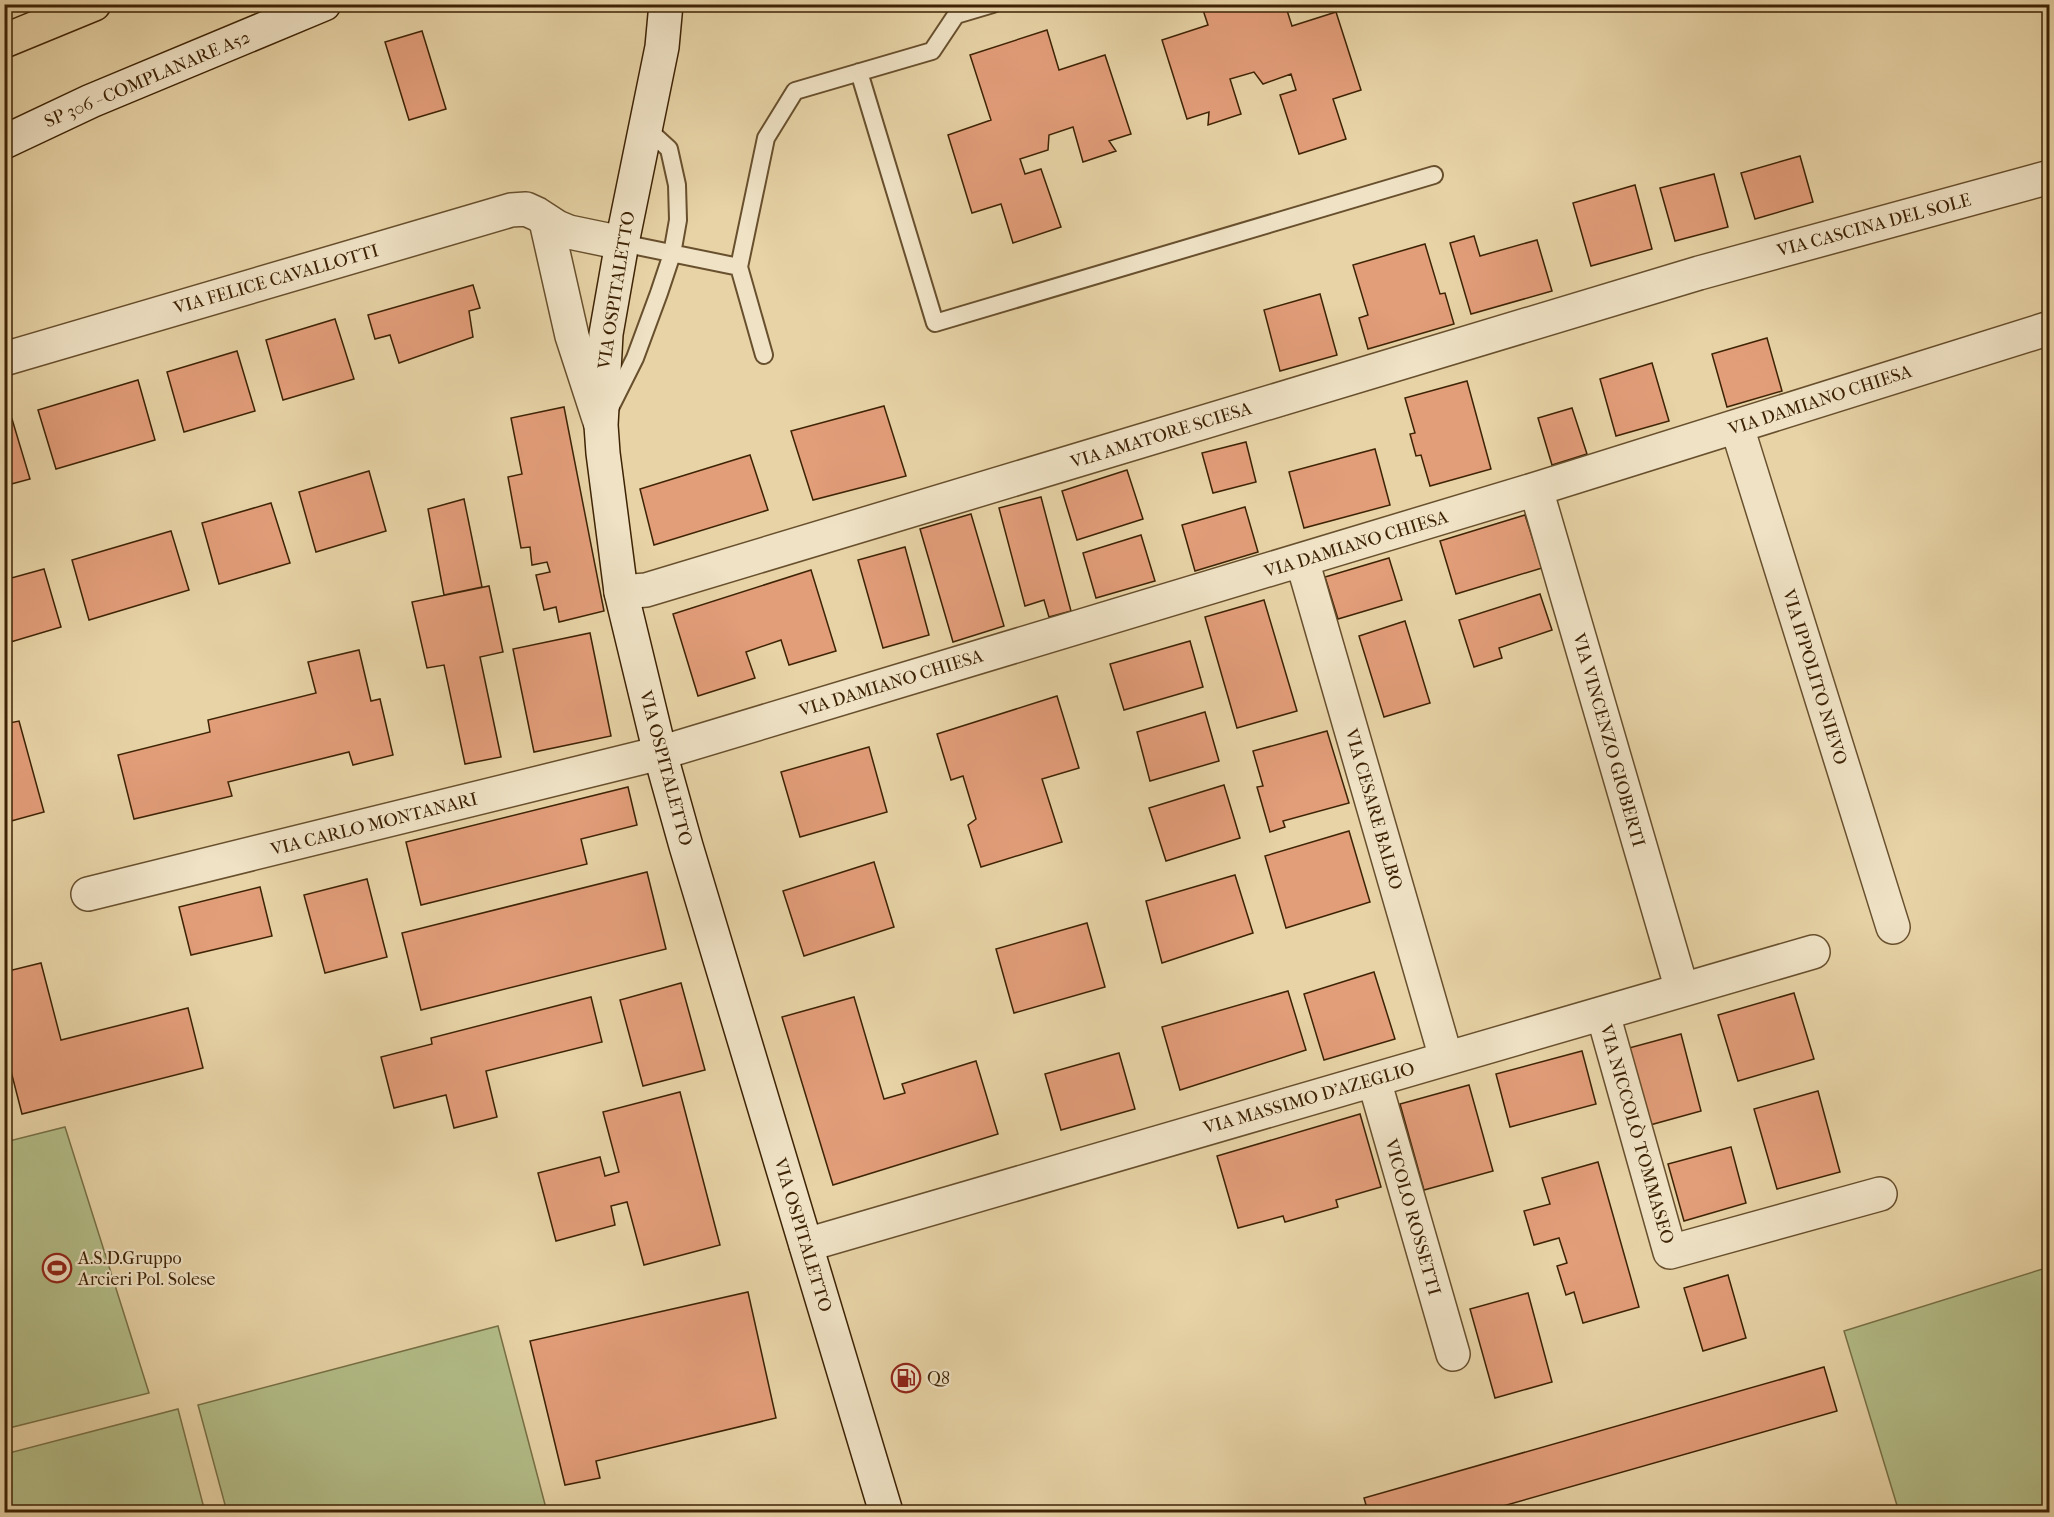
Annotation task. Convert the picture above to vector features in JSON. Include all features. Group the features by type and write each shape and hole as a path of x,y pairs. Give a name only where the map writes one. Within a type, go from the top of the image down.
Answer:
{"highway":[{"path":"4,41 94,4"}],"street":[{"name":"SP 306 - COMPLANARE A52","path":"4,142 91,101 324,4"},
{"name":"VIA OSPITALETTO","path":"666,4 662,47 606,334 601,425 621,592 660,753 886,1512"},
{"name":"VIA CASCINA DEL SOLE","path":"1699,273 2049,177"},
{"name":"VIA FELICE CAVALLOTTI","path":"4,359 511,210 526,209 569,232 622,243"},
{"path":"546,221 572,336 601,425"},
{"name":"VIA AMATORE SCIESA","path":"621,592 646,590 1699,273"},
{"name":"VIA DAMIANO CHIESA","path":"660,753 1536,489 2049,328"},
{"name":"VIA IPPOLITO NIEVO","path":"1737,427 1893,927"},
{"name":"VIA VINCENZO GIOBERTI","path":"1536,489 1682,990"},
{"name":"VIA CESARE BALBO","path":"1302,560 1446,1058"},
{"name":"VIA CARLO MONTANARI","path":"88,894 660,753"},
{"name":"VIA MASSIMO D'AZEGLIO","path":"806,1245 1813,952"},
{"name":"VIA NICCOLÒ TOMMASEO","path":"1603,1014 1670,1252 1880,1194"},
{"name":"VICOLO ROSSETTI","path":"1374,1080 1453,1354"}],"lane":[{"path":"764,355 739,267 766,138 795,91 932,51 956,15 993,4"},
{"path":"859,72 935,323 1434,175"},
{"path":"601,425 635,358 672,254 678,220 677,185 669,149 646,128"},
{"path":"622,243 739,267"}],"green space":[{"name":"A.S.D.Gruppo Arcieri Pol. Solese","path":"65,1127 149,1393 5,1429 5,1142"},
{"path":"2049,1267 2049,1512 1899,1512 1844,1331"},
{"path":"498,1326 547,1512 227,1512 198,1405"},
{"path":"178,1409 205,1512 5,1512 5,1454"}],"building":[{"path":"1201,4 1285,4 1292,26 1336,12 1361,90 1333,99 1346,139 1299,154 1280,95 1296,90 1291,74 1263,84 1254,72 1230,79 1241,114 1208,125 1209,112 1187,119 1162,40 1208,25"},
{"path":"1047,30 1059,70 1105,55 1131,134 1109,141 1116,151 1083,162 1073,127 1049,135 1048,150 1020,159 1025,174 1041,169 1061,227 1013,243 1001,204 972,213 948,135 991,120 970,55"},
{"path":"422,31 446,109 409,120 385,42"},
{"path":"1800,156 1813,202 1755,219 1741,173"},
{"path":"1714,174 1728,227 1675,241 1660,188"},
{"path":"1635,185 1652,249 1591,266 1573,203"},
{"path":"1474,236 1480,256 1537,240 1552,291 1471,314 1450,243"},
{"path":"1425,244 1440,294 1445,293 1454,324 1368,349 1359,318 1368,315 1353,265"},
{"path":"473,285 480,308 469,311 473,337 399,363 390,335 375,339 368,315"},
{"path":"1320,294 1337,355 1280,371 1264,310"},
{"path":"335,319 354,379 283,400 266,340"},
{"path":"1767,338 1782,391 1727,407 1712,354"},
{"path":"237,351 255,411 184,432 167,372"},
{"path":"1652,363 1669,421 1616,436 1600,379"},
{"path":"138,380 155,440 56,469 38,410"},
{"path":"1467,381 1491,469 1430,486 1421,455 1416,456 1410,434 1415,433 1405,398"},
{"path":"884,406 906,476 813,500 791,431"},
{"path":"564,407 604,611 559,622 556,607 544,610 536,575 550,572 547,562 532,565 530,547 521,548 508,477 522,474 511,418"},
{"path":"1572,408 1587,454 1552,465 1538,418"},
{"path":"12,419 30,479 4,486 4,421"},
{"path":"1246,442 1256,482 1213,493 1202,453"},
{"path":"1375,449 1390,505 1304,528 1289,472"},
{"path":"750,455 768,510 654,545 640,489"},
{"path":"1127,470 1143,519 1077,540 1062,491"},
{"path":"369,471 386,531 316,552 299,492"},
{"path":"1041,497 1071,611 1049,617 1044,600 1025,606 999,508"},
{"path":"464,499 482,587 444,595 428,509"},
{"path":"271,503 290,563 219,584 202,523"},
{"path":"1245,507 1258,552 1195,571 1182,525"},
{"path":"971,514 1004,626 953,642 920,529"},
{"path":"1525,515 1542,568 1456,594 1440,541"},
{"path":"171,531 189,590 89,620 72,560"},
{"path":"1141,535 1155,581 1096,598 1083,553"},
{"path":"905,547 929,635 883,648 858,560"},
{"path":"1389,558 1402,600 1338,619 1325,577"},
{"path":"44,569 61,627 4,644 4,580"},
{"path":"811,570 836,651 789,665 781,640 746,652 755,678 698,696 673,614"},
{"path":"489,586 503,652 480,657 501,757 465,764 444,665 427,668 412,602"},
{"path":"1540,594 1552,630 1499,648 1502,658 1474,667 1459,620"},
{"path":"1264,600 1297,711 1237,728 1205,617"},
{"path":"1405,621 1430,703 1384,717 1359,636"},
{"path":"590,633 611,736 534,752 513,649"},
{"path":"1190,641 1203,687 1124,710 1110,664"},
{"path":"359,650 371,701 380,699 393,755 353,765 349,752 228,782 232,796 134,819 118,755 210,732 208,720 316,693 308,662"},
{"path":"1057,696 1079,768 1042,779 1062,842 981,867 968,825 976,819 963,776 951,780 937,734"},
{"path":"1205,712 1219,761 1150,781 1137,732"},
{"path":"19,721 44,812 4,823 4,724"},
{"path":"1327,731 1349,803 1283,821 1285,827 1270,832 1257,787 1263,786 1253,751"},
{"path":"869,747 887,812 800,837 781,772"},
{"path":"1224,785 1240,838 1166,861 1149,808"},
{"path":"628,787 637,825 581,839 587,864 421,905 406,842"},
{"path":"1349,831 1370,902 1286,928 1265,856"},
{"path":"874,862 894,927 804,956 783,891"},
{"path":"647,872 666,949 421,1010 402,933"},
{"path":"1235,875 1253,933 1162,963 1146,901"},
{"path":"367,879 387,957 325,973 304,895"},
{"path":"260,887 272,936 191,955 179,907"},
{"path":"1087,923 1105,987 1014,1013 996,949"},
{"path":"41,963 61,1040 188,1008 203,1068 22,1114 4,1044 4,972"},
{"path":"1374,972 1395,1039 1324,1060 1304,994"},
{"path":"681,983 705,1070 643,1086 620,1000"},
{"path":"1288,991 1306,1050 1180,1090 1162,1027"},
{"path":"1794,993 1814,1059 1738,1081 1718,1015"},
{"path":"591,997 602,1042 486,1071 497,1117 454,1128 446,1095 394,1108 381,1057 432,1044 431,1038"},
{"path":"854,997 884,1099 905,1093 902,1084 976,1061 998,1134 833,1185 782,1017"},
{"path":"1681,1034 1701,1111 1650,1125 1629,1048"},
{"path":"1582,1051 1596,1104 1510,1127 1496,1074"},
{"path":"1119,1053 1135,1109 1061,1130 1045,1074"},
{"path":"1469,1085 1493,1171 1424,1190 1400,1104"},
{"path":"1818,1091 1840,1172 1777,1189 1754,1109"},
{"path":"680,1092 720,1245 644,1265 627,1202 611,1206 615,1225 556,1241 538,1173 600,1157 605,1176 619,1172 603,1112"},
{"path":"1360,1114 1381,1187 1336,1200 1338,1207 1285,1222 1283,1216 1238,1228 1217,1156"},
{"path":"1731,1147 1746,1203 1684,1221 1668,1164"},
{"path":"1598,1162 1639,1307 1583,1323 1574,1292 1566,1295 1557,1266 1567,1263 1559,1238 1534,1245 1524,1211 1550,1204 1542,1178"},
{"path":"1728,1275 1746,1338 1703,1351 1684,1288"},
{"path":"748,1292 776,1418 596,1461 600,1478 565,1485 530,1341"},
{"path":"1528,1293 1552,1382 1495,1398 1470,1309"},
{"path":"1824,1367 1837,1411 1482,1512 1368,1512 1364,1498"}],"place":[{"name":"A.S.D.Gruppo Arcieri Pol. Solese","path":"57,1268"},
{"name":"Q8","path":"906,1378"}]}
